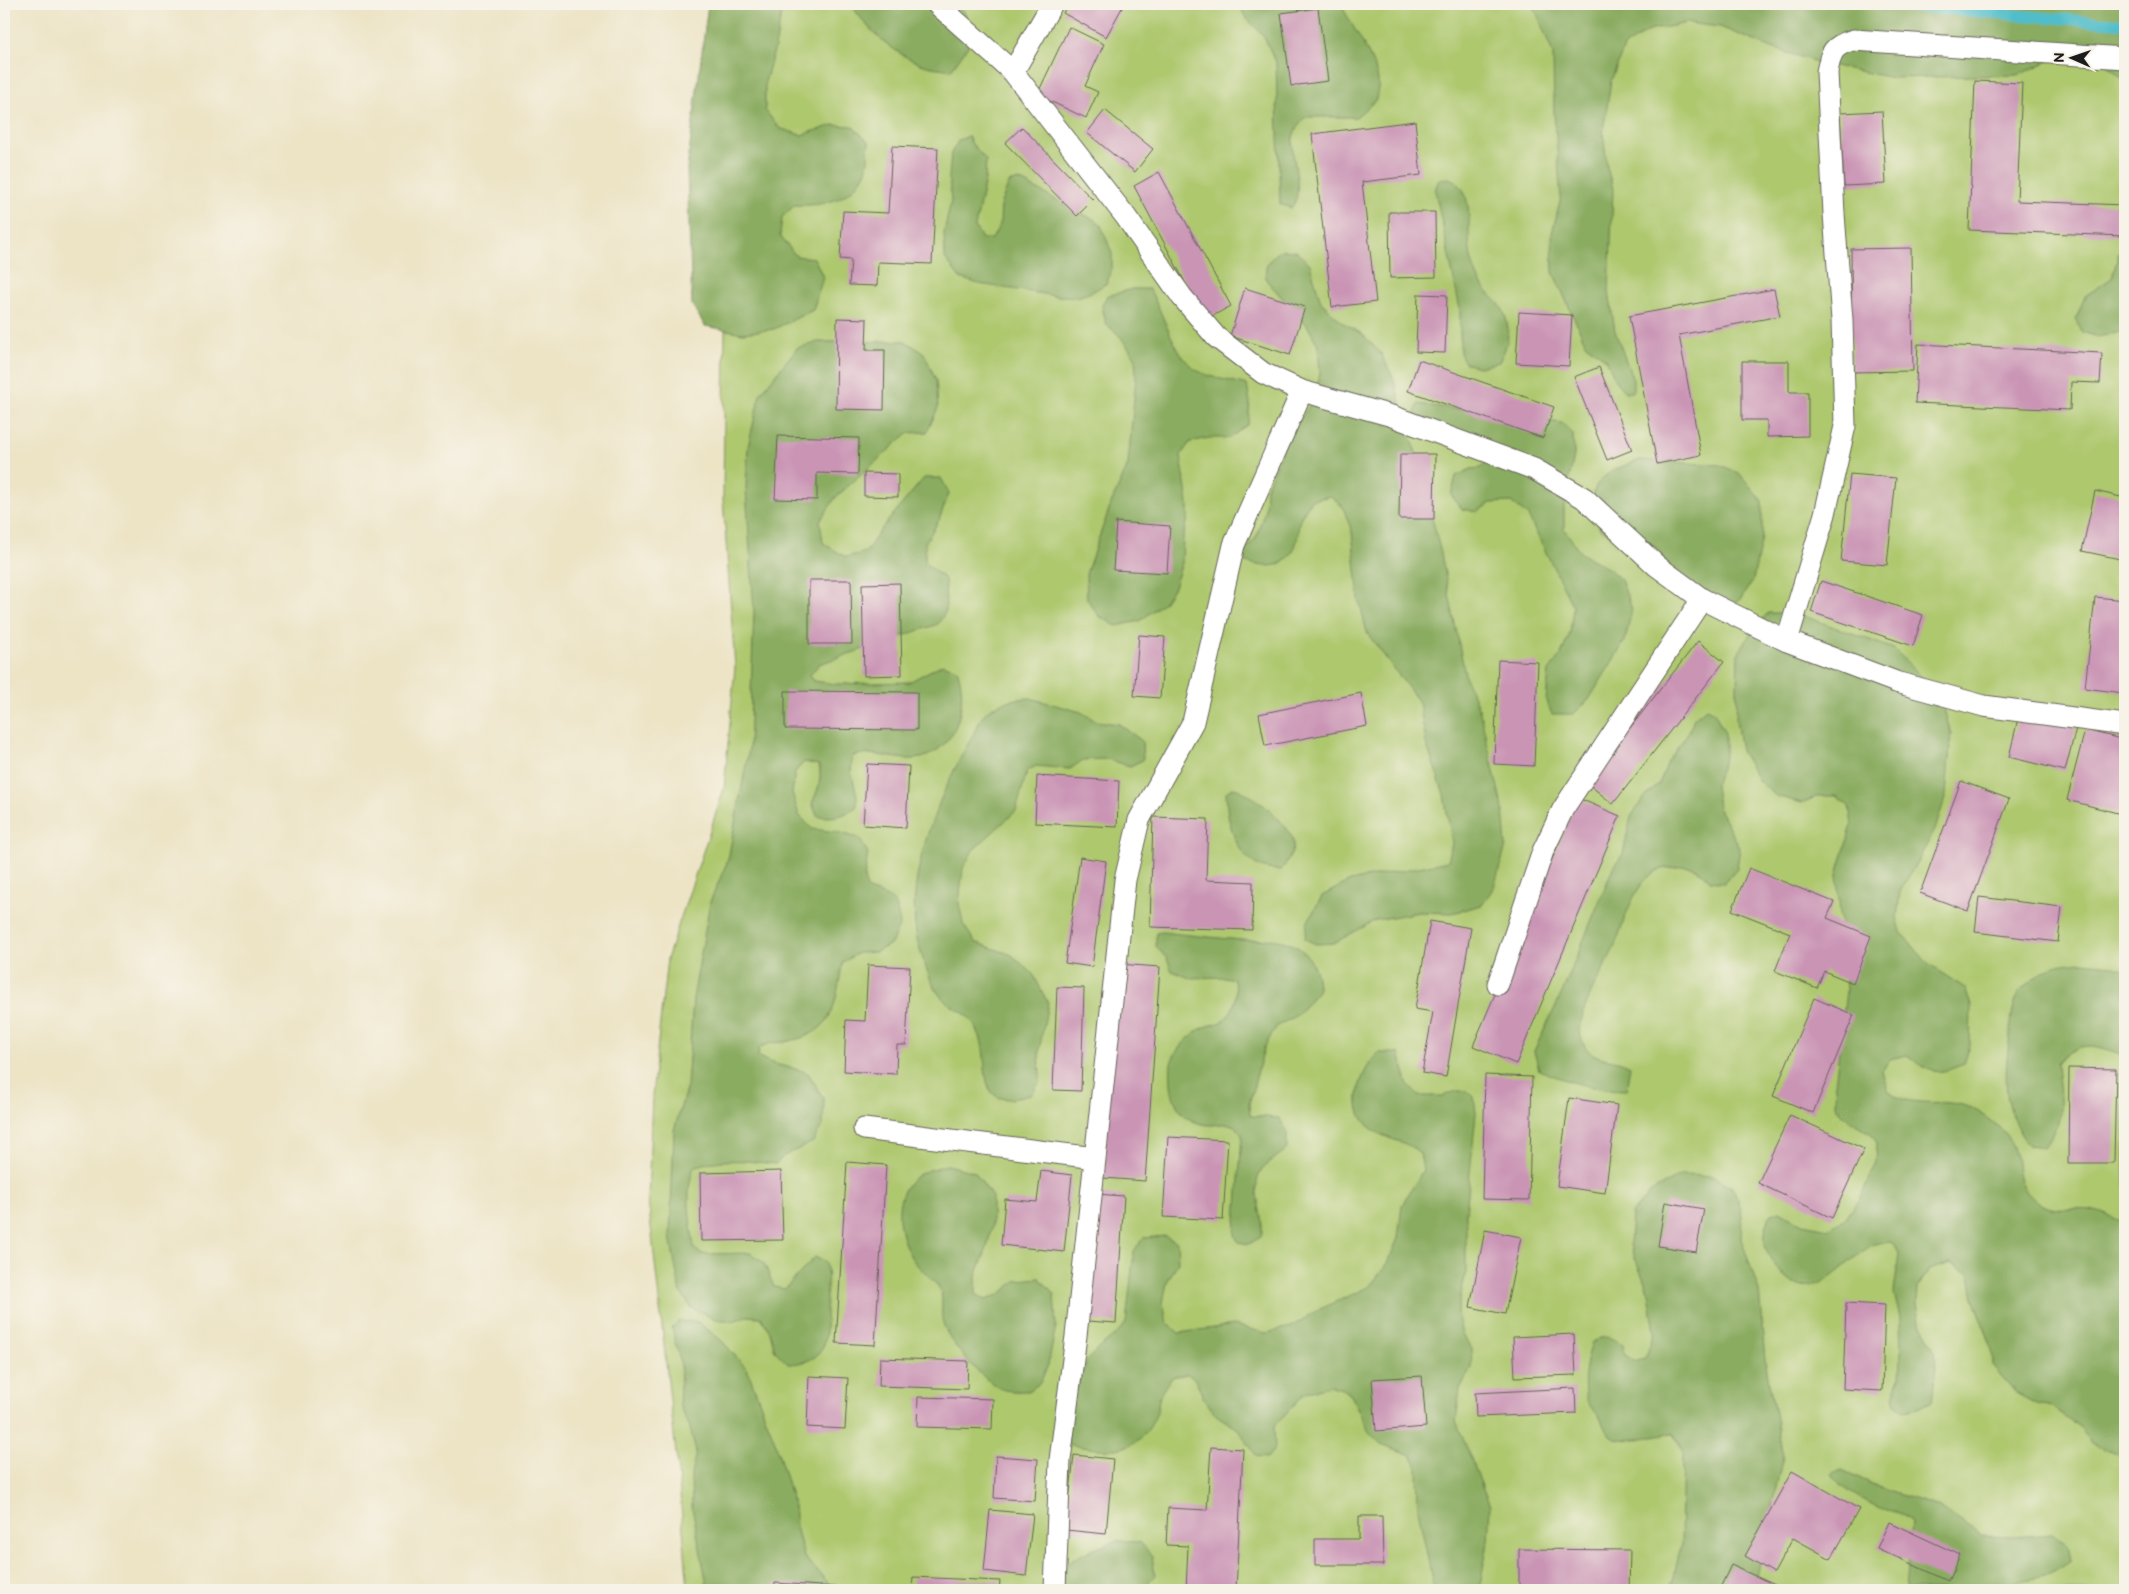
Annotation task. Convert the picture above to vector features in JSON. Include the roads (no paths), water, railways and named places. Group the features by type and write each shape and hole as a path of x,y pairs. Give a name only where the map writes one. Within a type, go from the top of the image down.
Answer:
{"lane":[{"path":"936,4 1013,72 1126,217 1182,297 1216,337 1263,373 1302,391 1392,416 1534,469 1584,498 1657,566 1702,599 1787,642 1896,682 1984,706 2125,725"},
{"path":"1013,72 1052,4"},
{"path":"1787,642 1825,514 1845,426 1842,320 1834,214 1827,72 1830,54 1840,44 1853,40 2125,58"},
{"path":"1055,1590 1060,1460 1125,880 1139,820 1192,722 1234,546 1302,391"},
{"path":"1498,984 1543,851 1563,809 1702,599"},
{"path":"864,1129 1095,1158"}],"waterway":[{"path":"1881,4 2125,24"}]}
